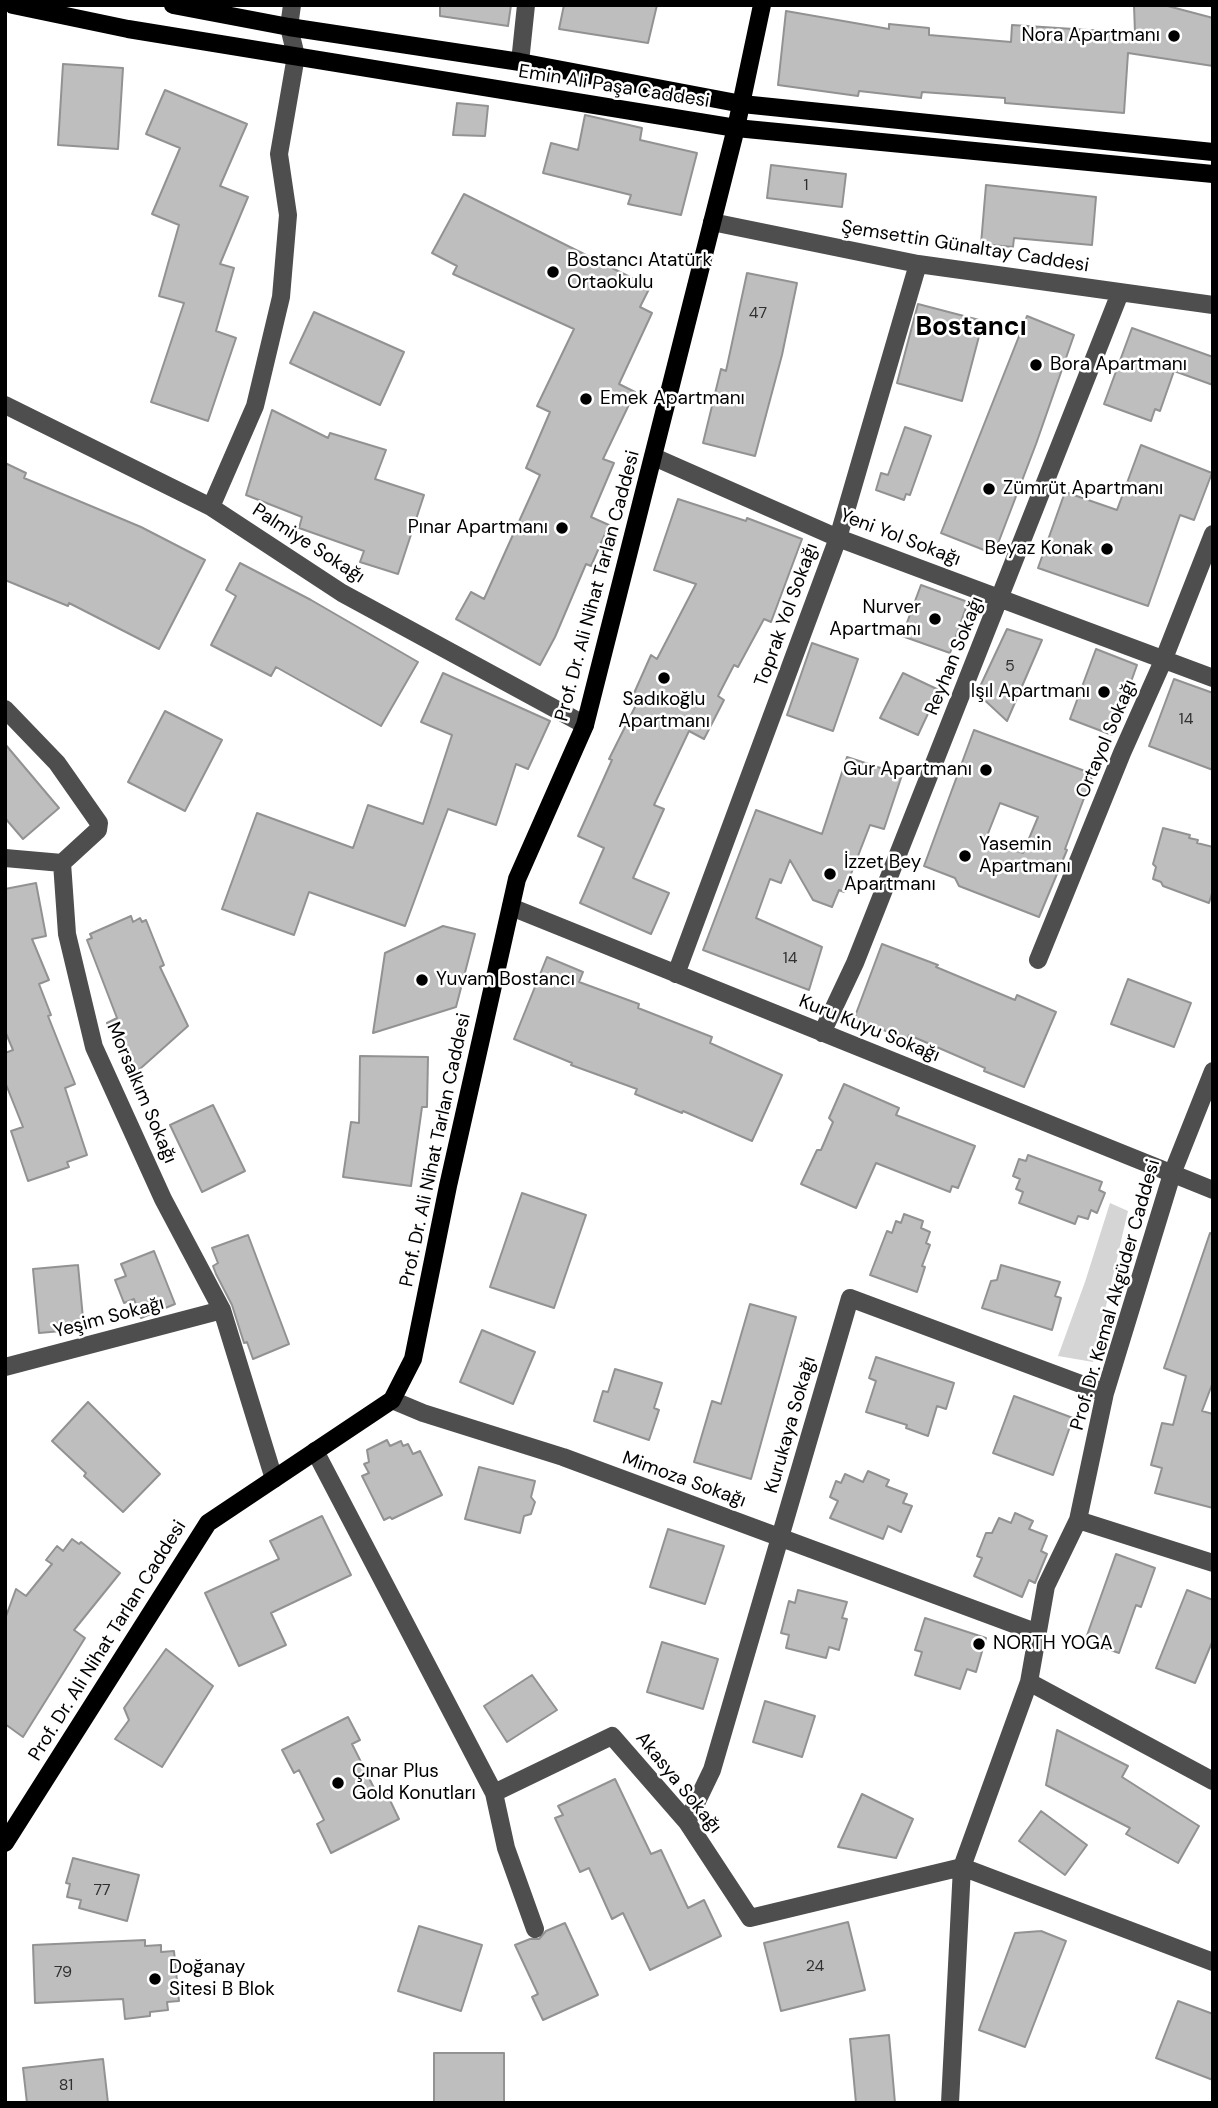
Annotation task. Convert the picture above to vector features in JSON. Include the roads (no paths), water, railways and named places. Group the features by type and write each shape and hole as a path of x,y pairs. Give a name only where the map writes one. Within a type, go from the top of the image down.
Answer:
{"main road":[{"name":"Emin Ali Paşa Caddesi","path":"13,5 128,29 736,128 1213,174"},
{"name":"Emin Ali Paşa Caddesi","path":"173,5 289,27 520,62 742,104 1213,152"},
{"name":"Prof. Dr. Ali Nihat Tarlan Caddesi","path":"8,1835 208,1523 392,1400 413,1359 510,907 517,880 585,725 742,104 762,5"}],"street":[{"path":"211,507 255,405 281,297 288,215 279,154 296,56 289,27 292,5"},
{"path":"520,62 526,5"},
{"name":"Şemsettin Günaltay Caddesi","path":"712,222 918,264 1213,305"},
{"name":"Toprak Yol Sokağı","path":"676,974 838,538 918,264"},
{"name":"Reyhan Sokağı","path":"822,1033 855,962 1120,293"},
{"name":"Palmiye Sokağı","path":"5,405 211,507 342,593 585,725"},
{"name":"Yeni Yol Sokağı","path":"654,457 838,538 1213,678"},
{"name":"Ortayol Sokağı","path":"1038,960 1213,534"},
{"path":"5,709 57,763 99,823 98,830 62,863 5,858"},
{"name":"Morsalkım Sokağı","path":"62,863 67,934 94,1047 163,1199 222,1310 274,1479"},
{"name":"Kuru Kuyu Sokağı","path":"510,907 1213,1190"},
{"name":"Prof. Dr. Kemal Akgüder Caddesi","path":"950,2103 962,1867 1029,1682 1046,1586 1078,1520 1105,1393 1172,1174 1213,1071"},
{"name":"Kurukaya Sokağı","path":"687,1822 712,1770 850,1298 1105,1393"},
{"name":"Yeşim Sokağı","path":"5,1367 222,1310"},
{"name":"Mimoza Sokağı","path":"392,1400 423,1413 563,1457 1038,1633"},
{"path":"315,1451 494,1793 506,1848 535,1928"},
{"path":"1078,1520 1213,1563"},
{"path":"1029,1682 1213,1781"},
{"name":"Akasya Sokağı","path":"494,1793 612,1736 687,1822 750,1918 962,1867"},
{"path":"962,1867 1213,1962"}],"place":[{"name":"Nora Apartmanı","path":"1174,36"},
{"name":"Bostancı Atatürk Ortaokulu","path":"553,272"},
{"name":"Bora Apartmanı","path":"1036,365"},
{"name":"Emek Apartmanı","path":"586,399"},
{"name":"Zümrüt Apartmanı","path":"989,489"},
{"name":"Pınar Apartmanı","path":"562,528"},
{"name":"Beyaz Konak","path":"1107,549"},
{"name":"Nurver Apartmanı","path":"935,619"},
{"name":"Sadıkoğlu Apartmanı","path":"664,678"},
{"name":"Işıl Apartmanı","path":"1104,692"},
{"name":"Gur Apartmanı","path":"986,770"},
{"name":"Yasemin Apartmanı","path":"965,856"},
{"name":"İzzet Bey Apartmanı","path":"830,874"},
{"name":"Yuvam Bostancı","path":"422,980"},
{"name":"NORTH YOGA","path":"979,1644"},
{"name":"Çınar Plus Gold Konutları","path":"338,1783"},
{"name":"Doğanay Sitesi B Blok","path":"155,1979"}],"district":[{"name":"Bostancı","path":"971,328"}]}
